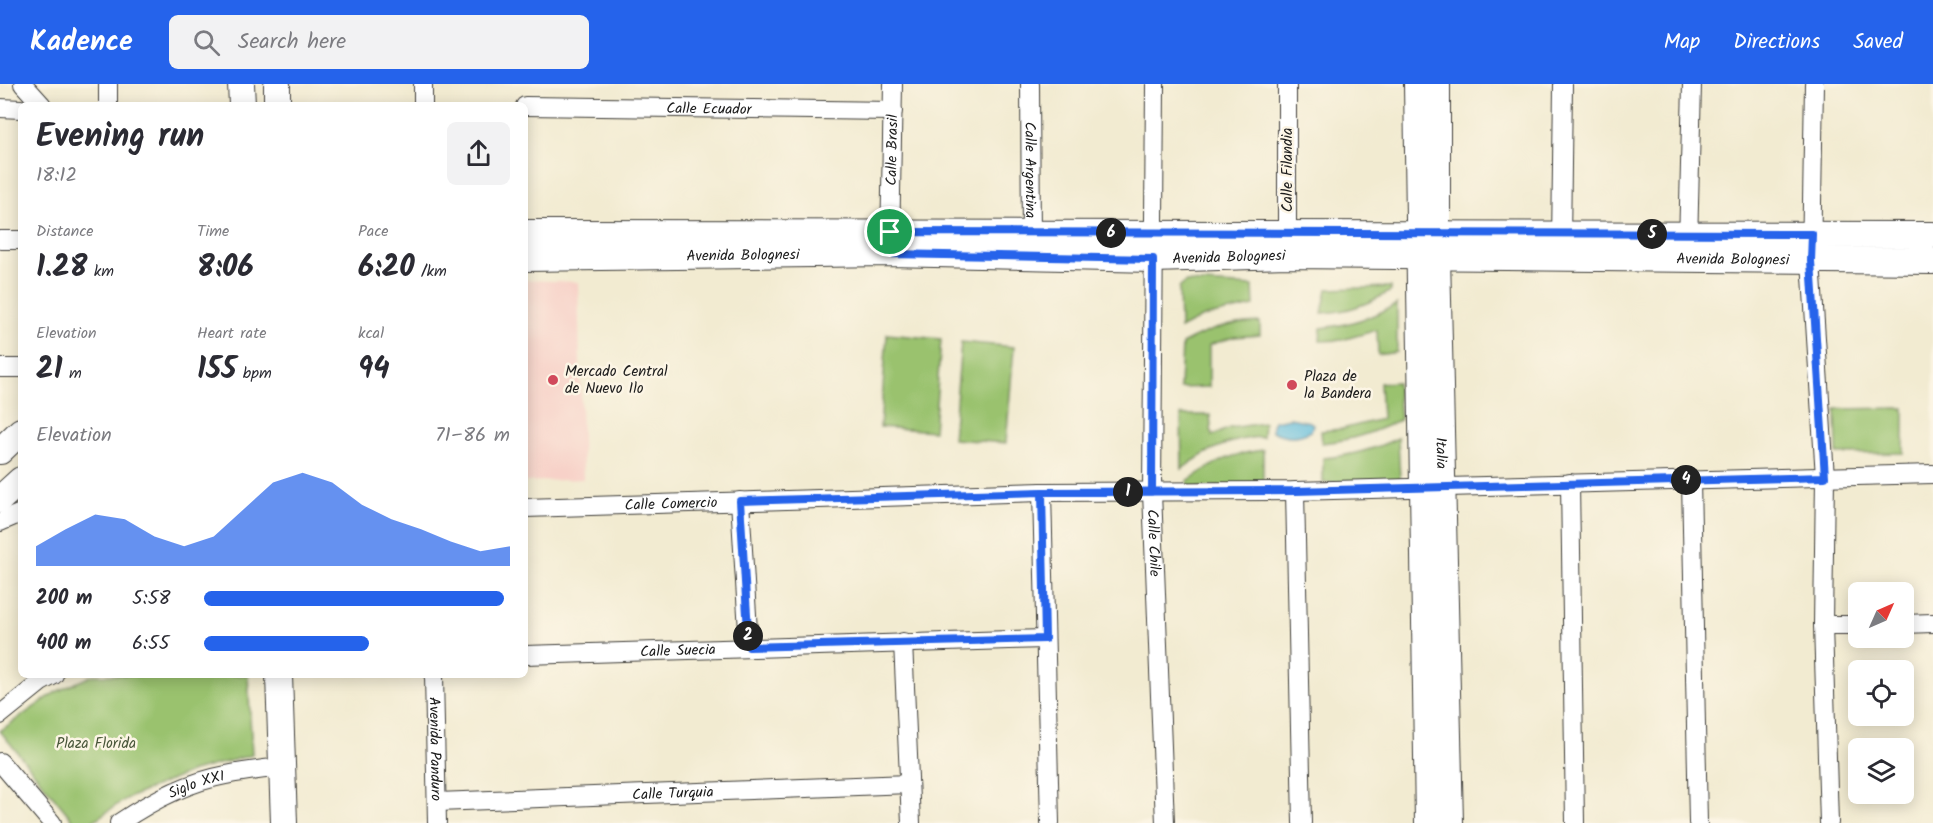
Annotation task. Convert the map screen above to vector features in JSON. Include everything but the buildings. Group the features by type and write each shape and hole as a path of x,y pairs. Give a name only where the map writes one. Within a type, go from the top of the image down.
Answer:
{"street":[{"path":"23,84 39,102"},
{"path":"108,84 108,102"},
{"path":"242,84 242,102"},
{"path":"277,84 278,102"},
{"path":"423,84 423,102"},
{"name":"Calle Brasil","path":"890,243 893,84"},
{"name":"Calle Argentina","path":"1030,84 1031,244"},
{"name":"Calle Chile","path":"1155,84 1152,492 1165,823"},
{"name":"Calle Filandia","path":"1287,84 1287,244"},
{"path":"1417,84 1428,245"},
{"name":"Italia","path":"1437,84 1428,245 1433,487 1450,823"},
{"path":"1561,246 1563,84"},
{"path":"1687,260 1692,84"},
{"path":"1814,84 1811,261 1825,477 1823,626 1828,823"},
{"name":"Calle Ecuador","path":"528,106 892,111"},
{"path":"0,108 18,109"},
{"name":"Avenida Bolognesi","path":"528,233 890,243 1031,244 1154,233 1287,244 1561,246 1688,234 1933,235"},
{"path":"0,240 18,240"},
{"name":"Avenida Bolognesi","path":"528,258 890,243"},
{"name":"Avenida Bolognesi","path":"1031,244 1153,259 1287,244"},
{"name":"Avenida Bolognesi","path":"1561,246 1687,260 1933,261"},
{"path":"0,368 18,368"},
{"path":"0,450 18,434"},
{"name":"Calle Comercio","path":"528,508 1042,492 1295,491 1933,474"},
{"path":"1691,480 1698,823"},
{"path":"0,499 18,483"},
{"path":"1570,483 1575,823"},
{"path":"1428,823 1433,487"},
{"path":"1295,491 1302,823"},
{"path":"1042,492 1050,823"},
{"path":"740,501 749,647"},
{"path":"0,522 18,514"},
{"path":"1914,624 1933,623"},
{"path":"1823,626 1848,625"},
{"name":"Calle Suecia","path":"528,655 1045,639"},
{"path":"903,642 911,823"},
{"path":"0,715 48,678"},
{"path":"279,678 284,823"},
{"name":"Avenida Panduro","path":"434,678 437,823"},
{"path":"0,762 52,823"},
{"name":"Siglo XXI","path":"119,823 157,800 193,784 224,775 283,767"},
{"name":"Calle Turquia","path":"437,802 909,784"}],"shaded area":[{"name":"Mercado Central de Nuevo Ilo","path":"528,280 578,282 583,479 528,482"}],"green space":[{"path":"1186,282 1253,286 1254,306 1203,317 1180,329 1179,288"},
{"path":"1391,287 1391,291 1366,303 1341,311 1322,313 1327,289"},
{"path":"1397,304 1397,352 1378,355 1377,330 1342,340 1320,341 1321,328 1360,320"},
{"path":"1260,322 1260,335 1234,337 1209,345 1209,387 1180,388 1182,344 1220,328"},
{"path":"887,334 941,339 934,431 880,427"},
{"path":"961,342 1014,347 1006,443 953,439"},
{"path":"1397,382 1400,420 1362,435 1322,443 1321,431 1342,429 1382,419 1380,383"},
{"path":"1904,408 1904,453 1837,454 1836,409"},
{"path":"1181,415 1210,415 1212,436 1230,428 1264,423 1263,437 1220,446 1182,469"},
{"path":"1398,438 1400,480 1323,483 1323,458 1362,452"},
{"path":"1263,450 1263,486 1188,488 1187,481 1215,464 1241,454"},
{"name":"Plaza Florida","path":"86,678 248,678 252,755 193,771 126,799 90,823 75,823 0,731 56,692"}],"water":[{"path":"1290,418 1310,422 1313,424 1311,431 1292,436 1272,431 1274,421"}],"place":[{"name":"Mercado Central de Nuevo Ilo","path":"553,380"},
{"name":"Plaza de la Bandera","path":"1292,385"}],"route":[{"path":"890,232 890,254 1153,259 1152,492 1042,492 1045,639 749,647 740,501 1042,492 1097,492 1152,492 1295,491 1825,477 1811,261 1812,234 890,232"}]}
